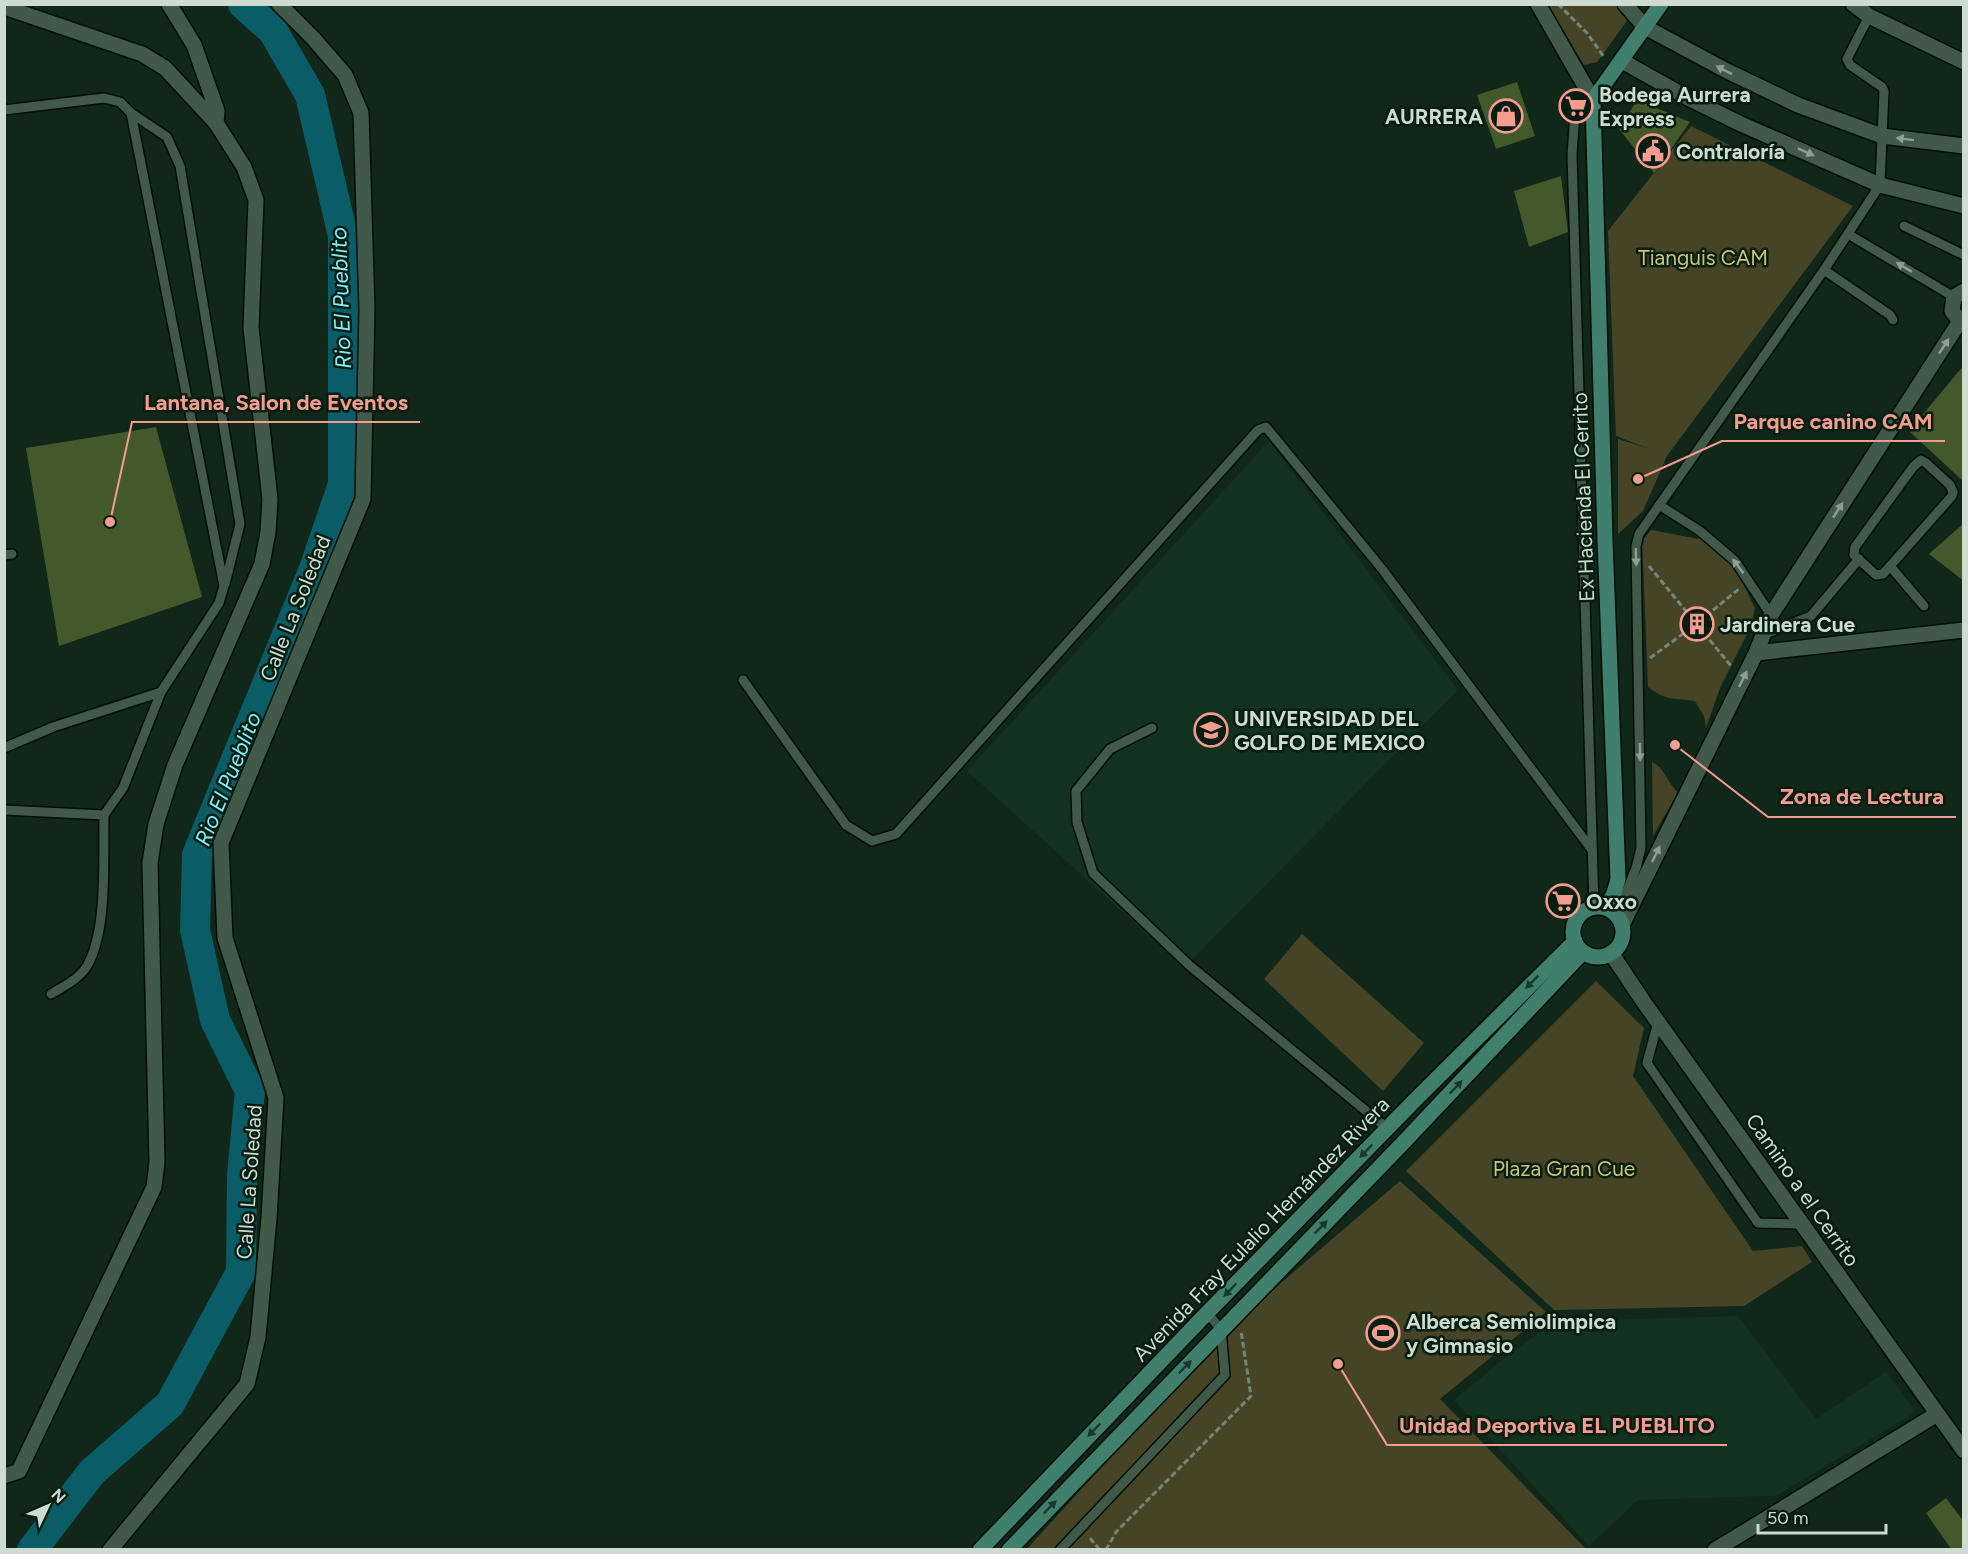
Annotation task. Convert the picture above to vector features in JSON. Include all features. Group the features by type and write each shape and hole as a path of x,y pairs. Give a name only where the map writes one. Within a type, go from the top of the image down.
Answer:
{"street":[{"path":"169,4 194,45 217,111 216,123"},
{"name":"Calle La Soledad","path":"110,1550 246,1384 258,1337 269,1218 276,1098 225,938 221,843 363,499 367,309 361,113 345,75 314,38 279,4"},
{"path":"1538,4 1593,100 1661,4"},
{"path":"1624,4 1645,27 1727,72 1798,105 1882,136 1964,146"},
{"path":"1853,4 1869,16 1964,62"},
{"path":"4,7 142,54 165,68 216,123 244,168 256,200 251,328 270,499 268,532 261,564 175,765 156,824 150,863 157,1162 154,1187 19,1471 4,1476"},
{"path":"1618,66 1741,124 1880,185 1964,206"},
{"name":"Ex Hacienda El Cerrito","path":"1593,100 1605,540 1618,879 1610,914"},
{"path":"1610,914 1756,652 1765,634 1770,615 1962,322 1952,310 1959,294"},
{"path":"1756,652 1964,630"},
{"path":"1583,911 1610,914 1622,936 1618,946 1611,953 1592,956 1579,947 1573,932 1575,920 1583,911"},
{"name":"Avenida Fray Eulalio Hernández Rivera","path":"980,1550 1207,1313 1388,1129 1579,947"},
{"name":"Avenida Fray Eulalio Hernández Rivera","path":"1009,1550 1402,1144 1579,947"},
{"name":"Camino a el Cerrito","path":"1611,953 1964,1450"},
{"path":"1715,1550 1937,1414"}],"lane":[{"path":"1610,914 1636,868 1641,848 1636,546 1639,534 1824,270 1880,185 1884,91 1882,87 1850,64 1847,59 1869,16"},
{"path":"4,110 104,98 120,102 131,113 167,137 180,166 240,524 219,603 160,692 123,788 104,815 101,924 94,950 86,967 74,980 51,994"},
{"path":"1593,100 1575,113 1572,154 1592,850 1610,914"},
{"path":"131,113 224,586"},
{"path":"1904,226 1964,255"},
{"path":"1848,234 1959,294"},
{"path":"1824,270 1890,315 1893,320"},
{"path":"743,680 846,825 872,841 896,834 1250,439 1262,427 1266,427 1382,569 1592,850"},
{"path":"1921,460 1950,485 1952,496 1879,576 1859,559 1854,555 1855,547 1912,467 1921,460"},
{"path":"1659,505 1700,531 1735,561 1770,615"},
{"path":"1765,634 1811,616 1859,559"},
{"path":"1890,566 1924,606"},
{"path":"4,748 53,727 160,692"},
{"path":"1152,728 1110,749 1076,791 1077,822 1093,873 1190,964 1388,1129"},
{"path":"4,810 104,815"},
{"path":"1658,1022 1647,1063 1758,1223 1802,1224"},
{"path":"1060,1550 1226,1375 1221,1329 1207,1313"}],"path":[{"path":"1558,4 1618,66"},
{"path":"1643,560 1690,616"},
{"path":"1706,616 1744,585"},
{"path":"1647,660 1688,630"},
{"path":"1704,633 1731,666"},
{"path":"1106,1550 1116,1532 1251,1396 1238,1312"}],"shaded area":[{"name":"UNIVERSIDAD DEL GOLFO DE MEXICO","path":"1269,441 1458,690 1184,968 967,771"},
{"path":"1738,1316 1816,1419 1886,1372 1916,1412 1776,1496 1638,1500 1589,1546 1454,1400 1502,1360 1555,1321"}],"green space":[{"path":"1548,5 1617,5 1629,18 1597,62 1584,65"},
{"name":"Tianguis CAM","path":"1691,126 1853,206 1667,456 1643,511 1618,534 1618,439 1650,449 1616,436 1608,231"},
{"path":"1651,530 1704,540 1728,560 1740,577 1755,608 1751,626 1720,688 1706,728 1704,716 1695,701 1665,697 1648,687 1642,541"},
{"path":"1652,762 1660,768 1678,792 1653,836"},
{"path":"1302,934 1424,1043 1383,1091 1264,979"},
{"name":"Plaza Gran Cue","path":"1596,981 1644,1028 1633,1076 1753,1251 1802,1246 1812,1262 1744,1306 1554,1310 1406,1171"},
{"path":"1400,1181 1546,1312 1440,1399 1586,1549 1026,1550 1226,1330"}],"building":[{"name":"AURRERA","path":"1517,82 1535,136 1496,149 1477,95"},
{"name":"Contraloría","path":"1637,100 1690,122 1654,173 1619,129"},
{"path":"1561,176 1568,232 1529,247 1514,191"},
{"path":"1964,365 1964,482 1909,431"},
{"path":"156,427 202,597 59,646 26,448"},
{"path":"1964,523 1964,581 1929,554"},
{"name":"Jardinera Cue","path":"1700,608 1714,625 1696,640 1681,622"},
{"path":"1946,1498 1964,1522 1964,1550 1952,1550 1926,1513"}],"waterway":[{"name":"Rio El Pueblito","path":"32,1550 92,1472 170,1404 241,1272 242,1175 250,1091 215,1020 195,930 197,855 314,569 343,484 343,236 310,95 273,31 243,4"}],"place":[{"name":"Bodega Aurrera Express","path":"1576,106"},
{"name":"AURRERA","path":"1506,116"},
{"name":"Contraloría","path":"1653,151"},
{"name":"Parque canino CAM","path":"1638,479"},
{"name":"Lantana, Salon de Eventos","path":"110,522"},
{"name":"Jardinera Cue","path":"1697,624"},
{"name":"UNIVERSIDAD DEL GOLFO DE MEXICO","path":"1211,730"},
{"name":"Zona de Lectura","path":"1675,745"},
{"name":"Oxxo","path":"1563,901"},
{"name":"Alberca Semiolimpica y Gimnasio","path":"1383,1333"},
{"name":"Unidad Deportiva EL PUEBLITO","path":"1338,1364"}]}
